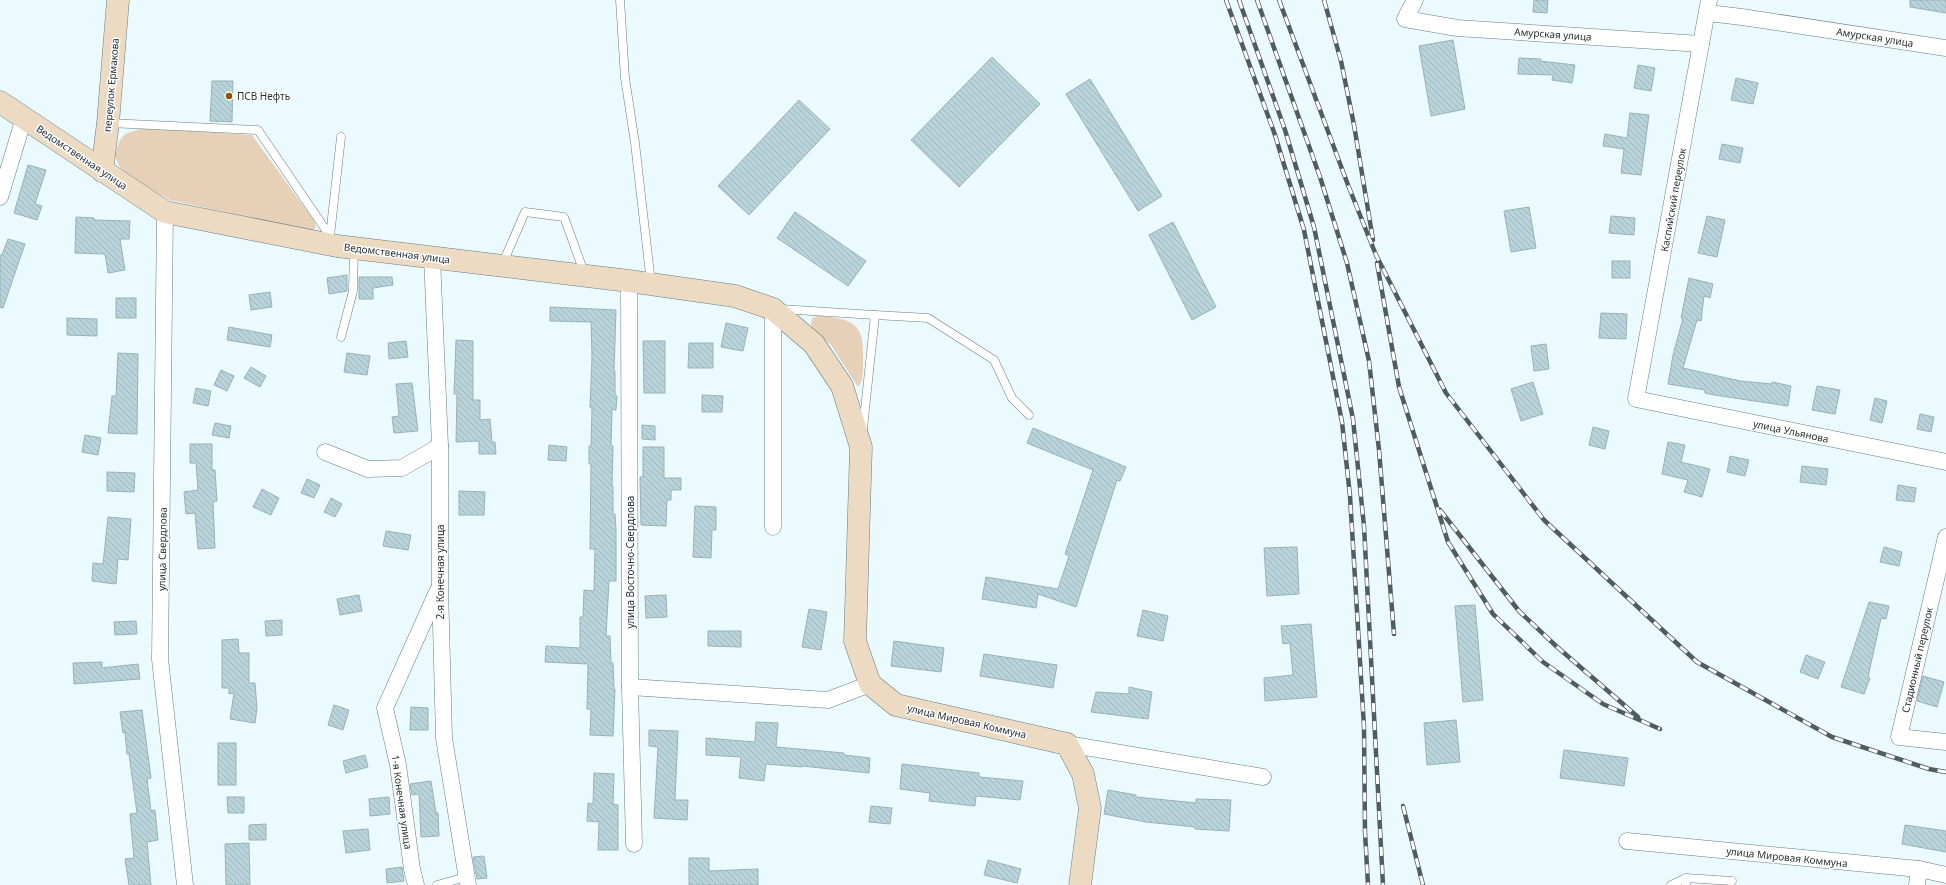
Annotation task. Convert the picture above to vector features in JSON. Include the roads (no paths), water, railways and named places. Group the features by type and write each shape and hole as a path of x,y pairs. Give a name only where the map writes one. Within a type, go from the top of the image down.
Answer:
{"main road":[{"name":"переулок Ермакова","path":"102,171 108,123 118,0"},
{"name":"Ведомственная улица","path":"0,102 165,212 340,243 432,257 585,275 735,296 774,309 814,344 842,386 861,447 855,641 870,684"},
{"name":"улица Мировая Коммуна","path":"870,684 896,705 1066,744"},
{"path":"1066,744 1083,774 1090,808 1080,885"}],"street":[{"name":"Амурская улица","path":"1415,0 1405,19 1457,28 1702,44"},
{"name":"Амурская улица","path":"1709,7 1742,17 1946,48"},
{"name":"Каспийский переулок","path":"1636,399 1709,7"},
{"path":"0,196 24,118"},
{"name":"улица Свердлова","path":"165,212 160,659 185,885"},
{"name":"2-я Конечная улица","path":"432,257 440,446 440,587 444,738 467,881"},
{"name":"улица Восточно-Свердлова","path":"629,281 630,687 634,844"},
{"path":"773,527 774,309"},
{"name":"улица Ульянова","path":"1636,399 1946,462"},
{"path":"325,452 368,469 402,468 440,446"},
{"name":"Стадионный переулок","path":"1946,537 1899,737 1946,742"},
{"name":"1-я Конечная улица","path":"416,885 412,869 398,764 385,708 440,587"},
{"path":"630,687 828,700 870,684"},
{"name":"улица Мировая Коммуна","path":"1066,744 1263,777"},
{"name":"улица Мировая Коммуна","path":"1627,841 1918,877 1946,875"}],"lane":[{"path":"620,0 625,78 635,144 651,284"},
{"path":"108,123 258,130 340,243"},
{"path":"341,137 340,243 353,291 341,337"},
{"path":"502,265 526,212 564,217 585,275"},
{"path":"774,309 928,318 994,360 1012,398 1029,415"},
{"path":"861,447 875,315"},
{"path":"437,885 467,881"},
{"path":"1671,885 1686,881 1732,881"}],"railway":[{"path":"1226,0 1275,135 1304,230 1342,422 1350,496 1364,727 1365,832 1368,885"},
{"path":"1239,0 1285,130 1314,227 1353,419 1364,526 1383,885"},
{"path":"1257,0 1320,177 1347,263 1369,361 1379,450 1394,634"},
{"path":"1279,0 1348,185 1376,255 1446,393 1544,520 1697,662 1832,737 1929,769 1946,772"},
{"path":"1324,0 1341,61 1354,125 1373,240"},
{"path":"1377,263 1399,387 1448,542 1493,614 1543,662 1603,704 1660,729"},
{"path":"1440,510 1519,611 1556,646 1638,717"},
{"path":"1403,806 1423,885"}],"place":[{"name":"ПСВ Нефть","path":"229,96"}]}
